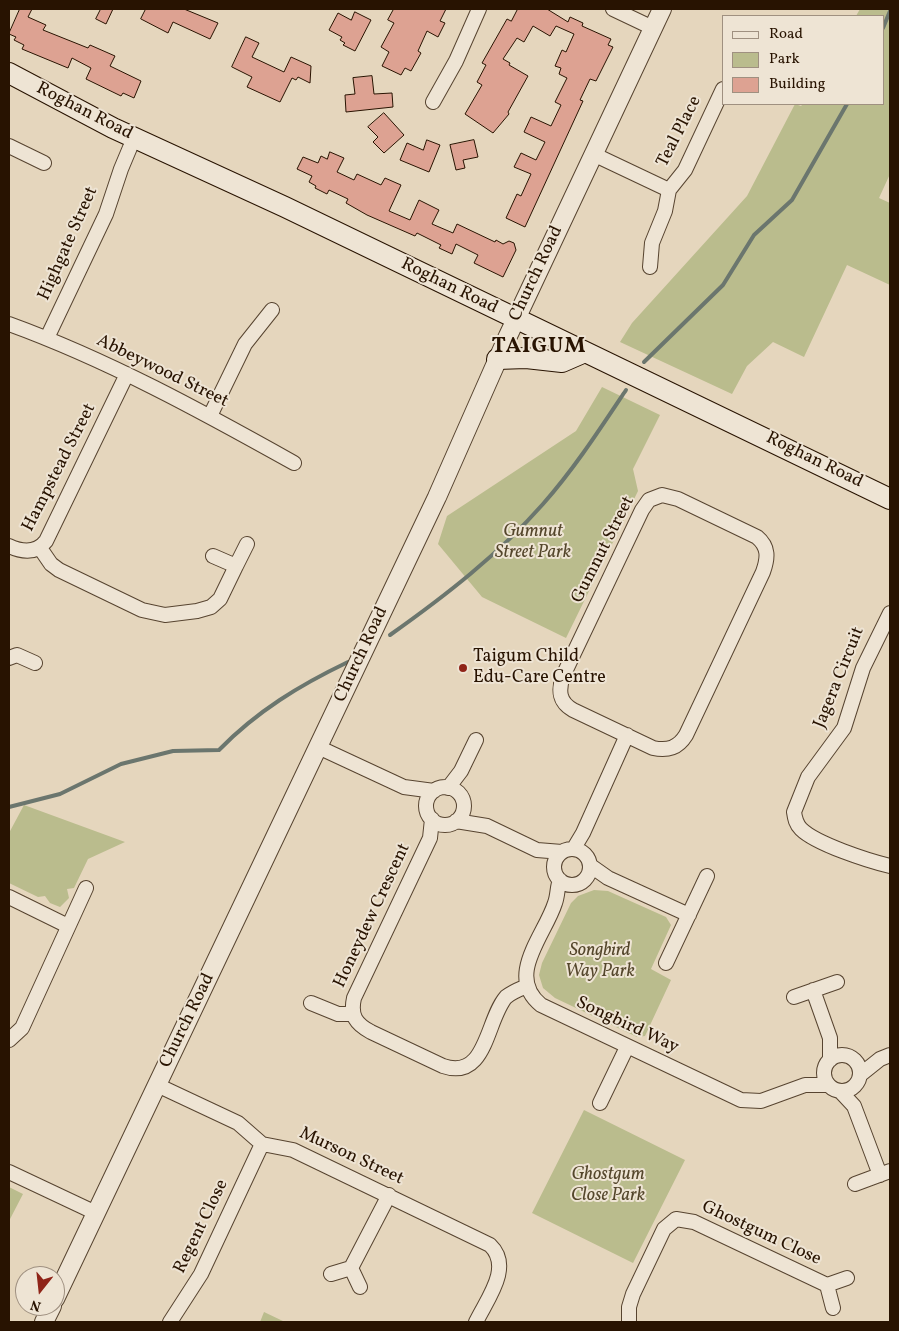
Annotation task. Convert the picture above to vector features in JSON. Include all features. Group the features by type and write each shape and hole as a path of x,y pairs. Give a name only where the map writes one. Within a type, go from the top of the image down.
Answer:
{"main road":[{"name":"Roghan Road","path":"9,74 134,138 285,206 516,319 683,397 890,499"},
{"path":"497,359 526,358 562,362 585,352"}],"street":[{"path":"433,102 456,61 479,9"},
{"path":"614,9 653,28"},
{"name":"Church Road","path":"65,1278 437,497 497,359 662,9"},
{"name":"Teal Place","path":"650,268 652,243 663,216 669,190 685,170 722,91"},
{"name":"Highgate Street","path":"47,338 106,214 117,178 134,138"},
{"path":"9,146 44,163"},
{"name":"Teal Place","path":"593,154 669,190"},
{"path":"210,416 245,344 272,310"},
{"name":"Abbeywood Street","path":"9,324 47,338 127,374 210,416 294,463"},
{"name":"Hampstead Street","path":"9,546 25,552 40,548 46,541 127,374"},
{"name":"Gumnut Street","path":"667,496 757,537 765,546 767,558 763,572 682,741 674,748 660,749 627,735 568,708 561,698 559,688 645,504 653,498 667,496"},
{"path":"40,548 51,564 59,570 142,610 158,615 197,611 211,607 220,599 247,544"},
{"path":"213,556 236,566"},
{"name":"Jagera Circuit","path":"890,613 863,668 844,728 808,777 794,812 799,827 808,834 862,859 890,866"},
{"path":"9,658 18,655 35,663"},
{"path":"554,866 573,851 584,833 627,735"},
{"path":"440,818 447,790 461,771 476,740"},
{"path":"318,747 404,787 440,818 487,826"},
{"path":"404,787 447,790 487,826 537,850 554,866 565,882"},
{"path":"440,818 464,807"},
{"name":"Honeydew Crescent","path":"440,818 354,998 352,1014 356,1022 364,1029 442,1066 454,1069 467,1066 476,1058 504,1000 514,992 527,986"},
{"path":"537,850 573,851 590,860 589,872 580,883 565,882"},
{"path":"589,872 608,878 689,915"},
{"path":"666,963 707,876"},
{"path":"527,986 527,965 565,882"},
{"path":"9,1040 22,1028 86,888"},
{"path":"9,897 68,926"},
{"path":"794,996 837,982"},
{"name":"Songbird Way","path":"527,986 532,997 541,1005 747,1102 761,1101 805,1085 846,1084"},
{"path":"813,990 830,1038 827,1065 846,1084 854,1106 885,1173 855,1184"},
{"path":"311,1003 338,1014 352,1014"},
{"path":"830,1038 850,1057 885,1057"},
{"path":"600,1103 627,1047"},
{"path":"846,1084 850,1057"},
{"name":"Songbird Way","path":"805,1085 827,1065 850,1057"},
{"path":"846,1084 885,1057"},
{"path":"157,1085 238,1123 262,1144"},
{"name":"Murson Street","path":"262,1144 293,1150 484,1241 495,1249 499,1258 499,1273 476,1322"},
{"name":"Regent Close","path":"170,1322 201,1274 262,1144"},
{"path":"9,1172 96,1213"},
{"path":"331,1274 351,1268 389,1195"},
{"name":"Ghostgum Close","path":"629,1322 629,1307 633,1294 664,1229 676,1219 694,1222 827,1285 847,1278"},
{"path":"351,1268 360,1287"},
{"name":"Ghostgum Close","path":"827,1285 833,1308"}],"green space":[{"path":"860,9 890,9 890,174 879,198 890,203 890,285 847,265 804,357 773,342 747,366 732,394 620,342 632,323 747,196 794,105 884,105 884,15 857,15"},
{"name":"Gumnut Street Park","path":"602,387 660,415 633,469 638,491 566,638 482,597 438,544 447,516 576,431"},
{"path":"24,805 125,842 88,859 74,888 67,889 69,898 60,907 50,903 45,896 38,897 9,883 9,833"},
{"name":"Songbird Way Park","path":"594,890 608,891 666,917 671,925 651,969 671,980 645,1036 637,1037 555,998 543,988 539,975 542,963 571,903 578,896"},
{"name":"Ghostgum Close Park","path":"584,1110 685,1160 633,1263 532,1213"},
{"path":"9,1187 23,1194 9,1221"},
{"path":"264,1312 285,1322 260,1322"}],"building":[{"path":"20,9 32,9 28,17 46,25 43,30 88,48 90,45 115,56 110,66 141,81 134,98 123,93 121,96 86,79 91,68 72,58 68,68 22,49 24,45 14,40 16,37 9,34"},
{"path":"101,9 113,9 106,24 96,19"},
{"path":"146,9 184,9 218,23 210,39 173,22 168,33 141,19"},
{"path":"394,9 446,9 440,21 445,23 438,37 427,31 418,51 421,53 411,71 405,68 401,75 382,66 389,52 381,47 394,23 388,20"},
{"path":"518,9 547,9 568,22 570,17 583,23 582,26 611,39 608,45 613,47 596,81 590,79 580,100 583,101 525,227 506,218 517,194 521,196 531,174 514,167 521,153 536,160 545,142 524,132 531,117 551,126 561,105 555,102 567,78 559,74 561,68 555,66 562,50 566,52 574,34 556,26 550,36 533,26 524,42 517,38 503,59 510,63 509,65 528,76 508,112 509,114 493,133 465,114 482,85 477,82 486,65 482,63 507,19 511,21"},
{"path":"355,12 371,20 355,51 343,45 345,43 340,40 342,37 329,30 338,13 351,20"},
{"path":"246,37 259,43 252,57 284,72 291,57 311,66 310,83 298,77 296,80 292,78 280,102 247,87 252,77 232,67"},
{"path":"372,76 374,94 392,93 393,107 346,112 345,95 355,94 353,78"},
{"path":"384,113 404,135 384,153 373,142 378,137 368,127"},
{"path":"427,140 440,145 429,172 400,160 407,143 423,150"},
{"path":"474,140 478,157 463,160 465,168 456,170 450,145"},
{"path":"330,152 344,158 337,172 354,180 357,174 381,185 385,178 401,185 389,211 410,220 419,200 439,210 432,224 453,233 457,224 495,242 496,240 503,244 509,241 514,243 516,250 503,277 474,263 478,255 456,244 452,254 439,248 441,245 417,233 415,236 367,215 346,203 348,199 329,190 327,194 315,188 316,186 309,182 312,176 297,169 303,157 318,163 321,156 327,159"}],"waterway":[{"path":"884,26 890,11"},
{"path":"644,362 723,285 754,235 792,200 846,105"},
{"path":"390,635 470,574 526,523 576,463 626,390"},
{"path":"9,807 60,794 121,764 173,751 219,750 248,723 280,700 348,662"}],"place":[{"name":"Taigum Child Edu-Care Centre","path":"463,668"}],"district":[{"name":"TAIGUM","path":"539,348"}]}
